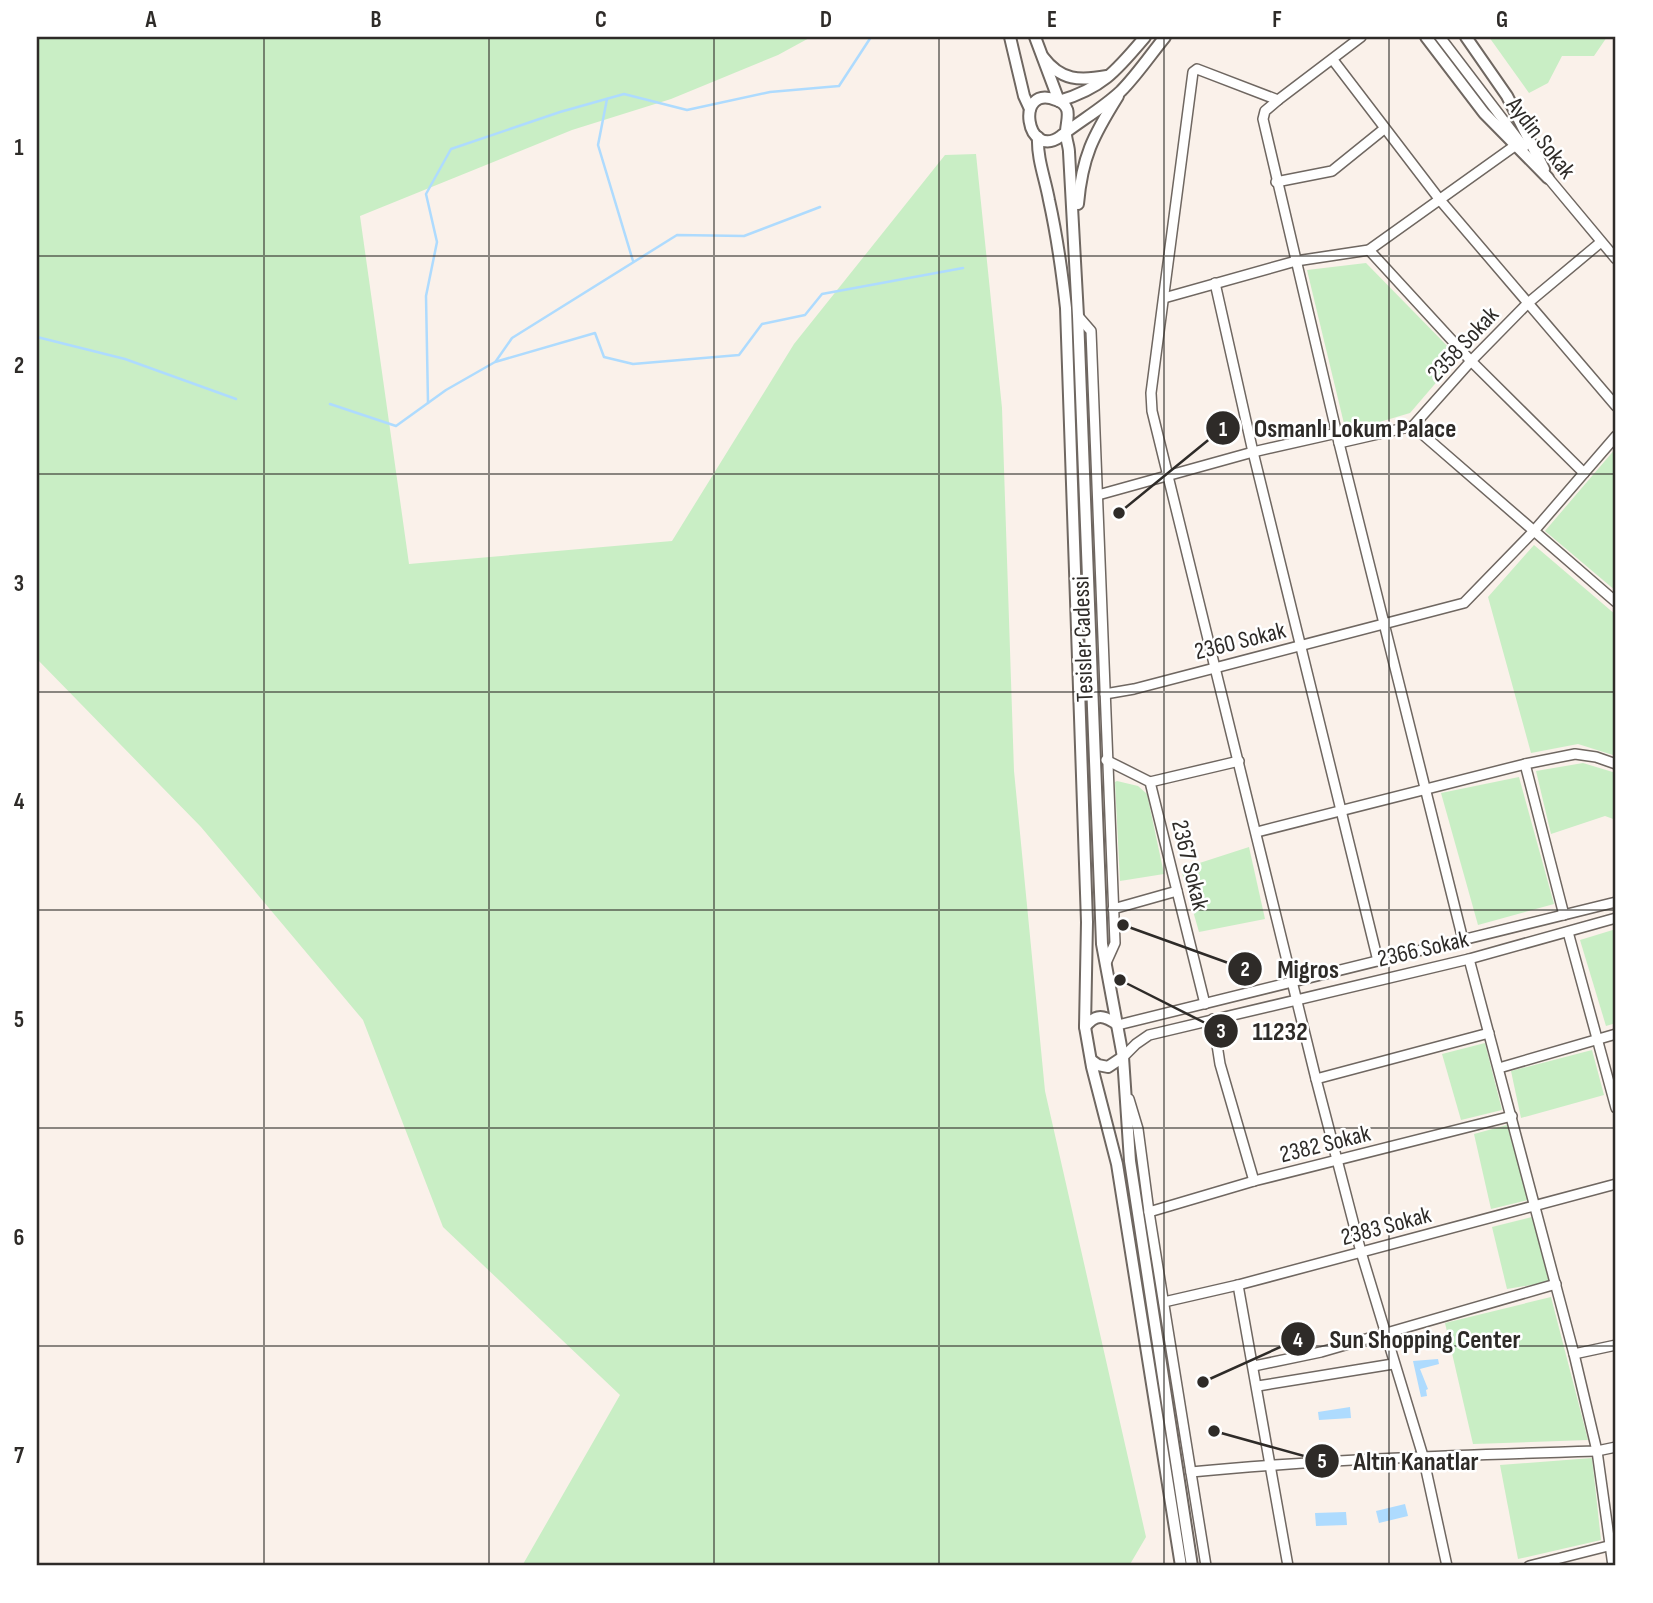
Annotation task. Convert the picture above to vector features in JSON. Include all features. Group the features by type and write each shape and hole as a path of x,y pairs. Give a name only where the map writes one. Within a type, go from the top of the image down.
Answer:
{"main road":[{"path":"1010,37 1024,96 1030,109 1028,121 1033,133 1038,137 1056,139 1121,91"},
{"path":"1035,37 1059,101 1068,111 1069,125 1066,131 1078,316 1100,921 1123,1057 1130,1161 1192,1566"},
{"path":"1030,109 1046,98 1059,101 1086,92 1113,74 1145,37"},
{"path":"1075,256 1079,187 1094,135 1121,91 1166,37"},
{"path":"1426,37 1484,113 1548,178"},
{"path":"1466,37 1507,96 1548,178"},
{"path":"1044,57 1052,70 1070,78 1090,79 1113,74"},
{"path":"1038,137 1037,155 1049,196 1061,261 1066,308 1087,922 1085,1027 1117,1164 1181,1566"},
{"path":"1085,1027 1091,1019 1097,1017 1103,1017 1118,1025"},
{"path":"1091,1060 1108,1067 1123,1057"}],"street":[{"path":"1361,37 1265,111 1263,120 1338,438 1463,940"},
{"name":"Aydin Sokak","path":"1440,37 1548,178 1616,259"},
{"path":"1447,37 1548,178"},
{"path":"1333,60 1440,200 1616,406"},
{"path":"1278,100 1197,69 1193,72 1151,393 1152,411 1316,1079 1361,1252 1423,1456 1447,1566"},
{"path":"1276,182 1332,171 1384,129"},
{"path":"1164,298 1296,261 1369,250 1516,145"},
{"name":"2358 Sokak","path":"1413,426 1528,303 1601,242"},
{"path":"1369,250 1471,361 1584,473"},
{"path":"1215,283 1378,961"},
{"name":"Tesisler Cadessi","path":"1078,316 1091,331 1115,943 1106,963"},
{"path":"1098,495 1254,452 1413,426 1616,602"},
{"name":"2360 Sokak","path":"1105,694 1135,689 1464,603 1533,532 1616,436"},
{"path":"1257,832 1426,788 1575,754 1616,764"},
{"path":"1106,761 1150,782 1239,761"},
{"path":"1525,764 1564,915"},
{"name":"2367 Sokak","path":"1150,782 1205,1004"},
{"path":"1113,909 1177,891"},
{"name":"2366 Sokak","path":"1118,1025 1616,902"},
{"name":"2366 Sokak","path":"1123,1057 1149,1035 1468,959 1616,918"},
{"path":"1568,932 1616,1108"},
{"path":"1468,959 1574,1354 1597,1451 1613,1545 1613,1566"},
{"path":"1213,1019 1220,1064 1254,1181"},
{"path":"1316,1079 1489,1033"},
{"path":"1499,1068 1616,1034"},
{"path":"1125,1086 1138,1129 1206,1566"},
{"name":"2382 Sokak","path":"1149,1212 1254,1181 1512,1116"},
{"name":"2383 Sokak","path":"1164,1302 1238,1285 1616,1184"},
{"path":"1254,1366 1385,1335 1556,1284"},
{"path":"1238,1285 1288,1566"},
{"path":"1574,1354 1616,1345"},
{"path":"1258,1387 1393,1364"},
{"path":"1191,1472 1423,1456 1597,1451 1616,1447"},
{"path":"1529,1566 1613,1545"}],"green space":[{"path":"37,37 811,37 778,55 671,99 572,130 360,216 409,564 672,541 794,344 945,155 976,154 1002,408 1014,771 1045,1091 1146,1537 1129,1566 522,1566 620,1395 443,1227 363,1020 201,827 37,659"},
{"path":"1489,37 1607,37 1594,56 1562,56 1548,83 1529,93"},
{"path":"1366,263 1458,357 1410,413 1346,432 1307,270"},
{"path":"1616,448 1616,591 1545,531"},
{"path":"1534,545 1616,615 1616,756 1578,744 1531,753 1488,597"},
{"path":"1583,763 1616,773 1616,820 1605,816 1551,834 1536,771"},
{"path":"1519,777 1554,904 1478,925 1441,793"},
{"path":"1117,781 1138,786 1147,794 1164,874 1120,881"},
{"path":"1249,847 1265,919 1199,932 1181,869"},
{"path":"1616,929 1616,1023 1606,1026 1580,940"},
{"path":"1485,1043 1502,1110 1461,1120 1442,1054"},
{"path":"1592,1050 1604,1095 1521,1118 1511,1071"},
{"path":"1507,1125 1528,1200 1491,1209 1474,1134"},
{"path":"1532,1217 1549,1282 1507,1289 1492,1227"},
{"path":"1551,1297 1588,1440 1473,1444 1445,1323"},
{"path":"1592,1458 1601,1540 1518,1559 1500,1465"}],"water":[{"path":"1438,1359 1439,1364 1420,1369 1428,1389 1427,1396 1421,1397 1413,1361"},
{"path":"1350,1407 1351,1418 1319,1420 1318,1412"},
{"path":"1405,1504 1408,1516 1379,1523 1376,1511"},
{"path":"1346,1512 1347,1525 1316,1526 1315,1513"}],"waterway":[{"path":"428,403 426,296 437,242 426,194 451,149 560,112 624,94 687,110 770,92 839,86 871,37"},
{"path":"607,99 598,145 633,261"},
{"path":"496,361 512,338 677,235 744,236 820,207"},
{"path":"330,404 396,426 446,390 495,362 595,333 604,357 633,364 739,355 762,324 805,315 822,294 963,268"},
{"path":"37,337 125,359 236,399"}],"place":[{"name":"Osmanlı Lokum Palace","path":"1119,513"},
{"name":"Migros","path":"1123,925"},
{"name":"11232","path":"1120,980"},
{"name":"Sun Shopping Center","path":"1203,1382"},
{"name":"Altın Kanatlar","path":"1214,1431"}]}
